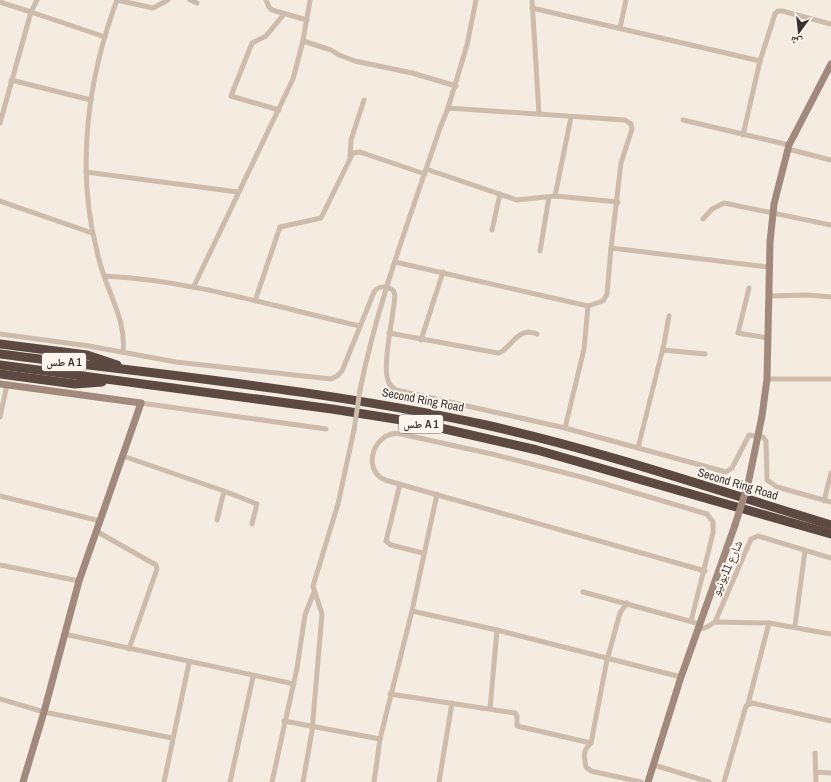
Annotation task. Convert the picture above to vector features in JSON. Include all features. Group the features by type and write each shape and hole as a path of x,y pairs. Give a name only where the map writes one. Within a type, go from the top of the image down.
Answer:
{"highway":[{"path":"0,344 87,355 128,370"},
{"name":"Second Ring Road","path":"0,354 313,394 460,419 524,434 624,461 831,525"},
{"name":"Second Ring Road","path":"0,365 360,413 421,424 537,450 831,534"},
{"path":"0,374 75,384 93,384 110,380"},
{"path":"755,502 831,519"},
{"path":"798,525 831,538"}],"street":[{"path":"0,123 31,12 37,0"},
{"path":"123,352 124,331 104,276 92,233 86,172 86,136 91,100 105,37 117,0 153,8 168,0"},
{"path":"190,0 197,3"},
{"path":"266,0 269,7 284,14 306,20"},
{"path":"194,286 293,79 303,42 310,0"},
{"path":"272,782 284,721 294,684 305,615 314,592 314,583 338,504 371,339 386,288 456,86 467,45 476,0"},
{"path":"532,0 539,114"},
{"path":"620,28 626,0"},
{"path":"0,2 105,37"},
{"path":"532,8 760,60"},
{"path":"743,135 760,60 775,14 778,10 831,24"},
{"path":"279,110 231,96 252,42 266,36 284,14"},
{"path":"303,42 331,50 339,55 355,60 412,73 456,86"},
{"path":"648,782 681,677 735,526 748,484 762,416 767,379 769,267 773,213 788,147 829,72 831,64"},
{"path":"11,80 91,100"},
{"path":"255,301 280,227 321,218 350,157 351,140 364,100"},
{"path":"395,262 588,306 603,301 607,294 621,163 632,129 631,124 625,120 448,108"},
{"path":"555,196 571,117"},
{"path":"684,120 788,147 831,160"},
{"path":"350,157 353,154 360,152 517,200 555,196 618,202"},
{"path":"86,172 238,192"},
{"path":"492,230 500,194"},
{"path":"540,250 549,197"},
{"path":"0,201 92,233"},
{"path":"703,219 712,209 724,203 831,224"},
{"path":"611,248 769,267"},
{"path":"421,340 442,272"},
{"path":"104,276 136,277 194,286 360,326"},
{"path":"0,334 123,352 176,362 331,379 340,373 376,290 379,287 386,288 393,290 395,295 389,333 387,378 391,386 396,390 564,428 726,472 732,468 748,437 757,436 766,441 767,480 777,487 831,502"},
{"path":"750,288 738,334 768,338"},
{"path":"769,296 808,295 831,297"},
{"path":"564,428 584,349 588,306"},
{"path":"638,448 663,350 669,316"},
{"path":"389,333 498,353 502,352 513,340 522,334 528,332 537,334"},
{"path":"663,350 705,354"},
{"path":"767,379 831,379"},
{"path":"0,417 4,385 326,429"},
{"path":"23,782 44,712 79,581 141,403"},
{"path":"691,621 705,571 713,528 711,519 707,514 584,478 492,454 401,434 391,434 385,436 378,443 372,460 372,468 381,479 705,571"},
{"path":"123,456 257,504 252,524"},
{"path":"824,501 831,472"},
{"path":"400,484 386,540 391,545 423,554"},
{"path":"217,520 224,491"},
{"path":"374,782 380,739 390,694 412,611 437,494"},
{"path":"0,496 100,521"},
{"path":"96,531 156,566 157,569 129,648"},
{"name":"شارع 11يونيو","path":"715,622 745,552 754,537 758,536 831,558"},
{"path":"795,626 805,551"},
{"path":"0,566 79,581"},
{"path":"303,782 312,725 322,614 314,592"},
{"path":"583,592 691,621 699,627 707,627 715,622 769,624 795,626 831,634"},
{"path":"627,603 620,613 607,660 591,743 586,747 584,755 586,767 594,772 641,782"},
{"path":"412,611 497,630 607,660 681,677"},
{"path":"724,782 746,706 748,704 769,624"},
{"path":"490,709 497,630"},
{"path":"64,634 254,677 294,684"},
{"path":"164,782 189,662"},
{"path":"230,782 254,677"},
{"path":"390,694 515,713 517,716 517,726 591,743"},
{"path":"0,699 44,712 172,738"},
{"path":"439,782 452,703"},
{"path":"748,704 752,703 831,721"},
{"path":"284,721 312,725 380,739"},
{"path":"815,753 816,782"},
{"path":"654,765 709,782"},
{"path":"816,772 831,774"}]}
